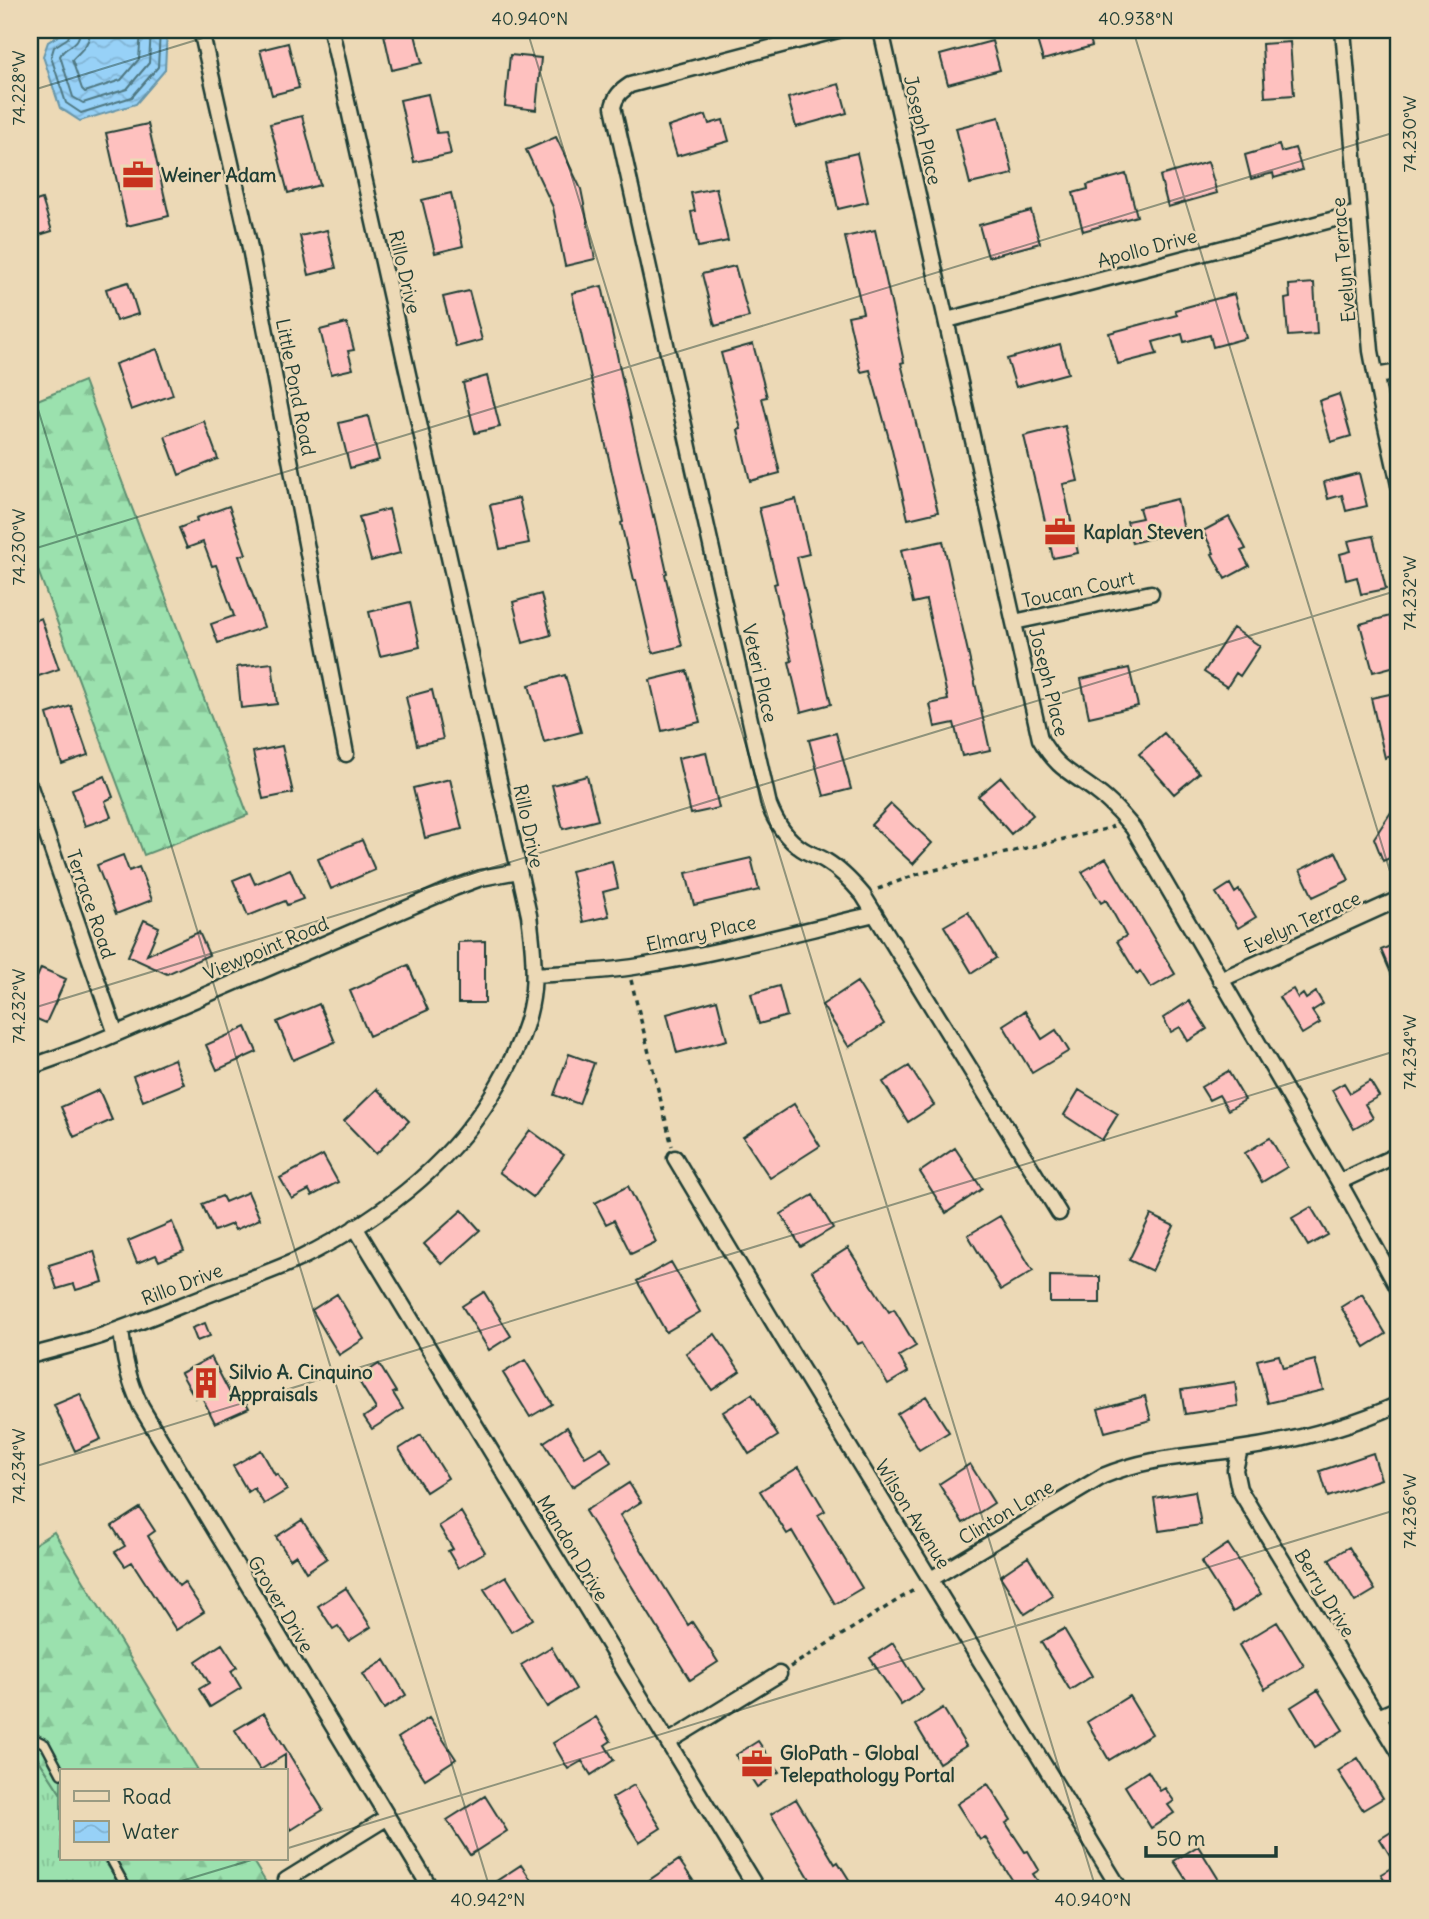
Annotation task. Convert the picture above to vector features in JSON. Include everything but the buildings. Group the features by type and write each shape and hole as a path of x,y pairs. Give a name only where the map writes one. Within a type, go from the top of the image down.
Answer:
{"street":[{"name":"Little Pond Road","path":"201,30 249,243 346,754"},
{"name":"Rillo Drive","path":"30,1356 121,1329 297,1259 378,1213 417,1183 457,1143 485,1109 510,1063 524,1029 533,991 534,965 529,915 331,30"},
{"name":"Veteri Place","path":"838,30 630,85 621,90 613,107 769,805 786,836 847,877 863,895 1059,1213"},
{"name":"Joseph Place","path":"881,30 1040,739 1050,756 1064,771 1098,793 1133,828 1399,1290"},
{"name":"Evelyn Terrace","path":"1343,30 1371,351 1399,485"},
{"name":"Apollo Drive","path":"947,320 1358,213"},
{"path":"1376,376 1399,372"},
{"name":"Toucan Court","path":"1014,622 1151,593"},
{"name":"Terrace Road","path":"30,787 116,1034"},
{"name":"Viewpoint Road","path":"30,1067 83,1048 454,888 481,878 519,871"},
{"name":"Evelyn Terrace","path":"1220,980 1399,899"},
{"name":"Elmary Place","path":"534,975 628,968 688,957 874,914"},
{"path":"1339,1182 1399,1154"},
{"name":"Wilson Avenue","path":"675,1158 1120,1889"},
{"name":"Mandon Drive","path":"355,1227 757,1889"},
{"name":"Grover Drive","path":"121,1329 123,1357 130,1383 141,1407 431,1889"},
{"name":"Clinton Lane","path":"931,1579 1103,1476 1125,1467 1147,1461 1240,1449 1303,1437 1343,1427 1399,1404"},
{"name":"Berry Drive","path":"1240,1449 1235,1476 1239,1489 1399,1752"},
{"path":"668,1742 779,1674"},
{"path":"1378,1717 1399,1708"},
{"path":"286,1880 388,1817"}],"lane":[{"path":"30,1740 35,1739 45,1744 60,1772"},
{"path":"111,1860 127,1889"}],"path":[{"path":"863,895 918,874 1110,828 1125,818"},
{"path":"628,968 675,1158"},
{"path":"779,1674 931,1579"}],"green space":[{"path":"84,381 248,815 144,855 30,549 30,403"},
{"path":"54,1532 197,1769 60,1769 60,1792 30,1746 30,1547"},
{"path":"30,1746 60,1792 60,1860 104,1860 123,1889 30,1889"},
{"path":"104,1860 252,1860 270,1889 123,1889"}],"water":[{"path":"68,30 167,30 165,70 136,104 80,121 60,108 43,56 48,42"}],"place":[{"name":"Weiner Adam","path":"138,175"},
{"name":"Kaplan Steven","path":"1060,532"},
{"name":"Silvio A. Cinquino Appraisals","path":"206,1383"},
{"name":"GloPath - Global Telepathology Portal","path":"757,1764"}]}
